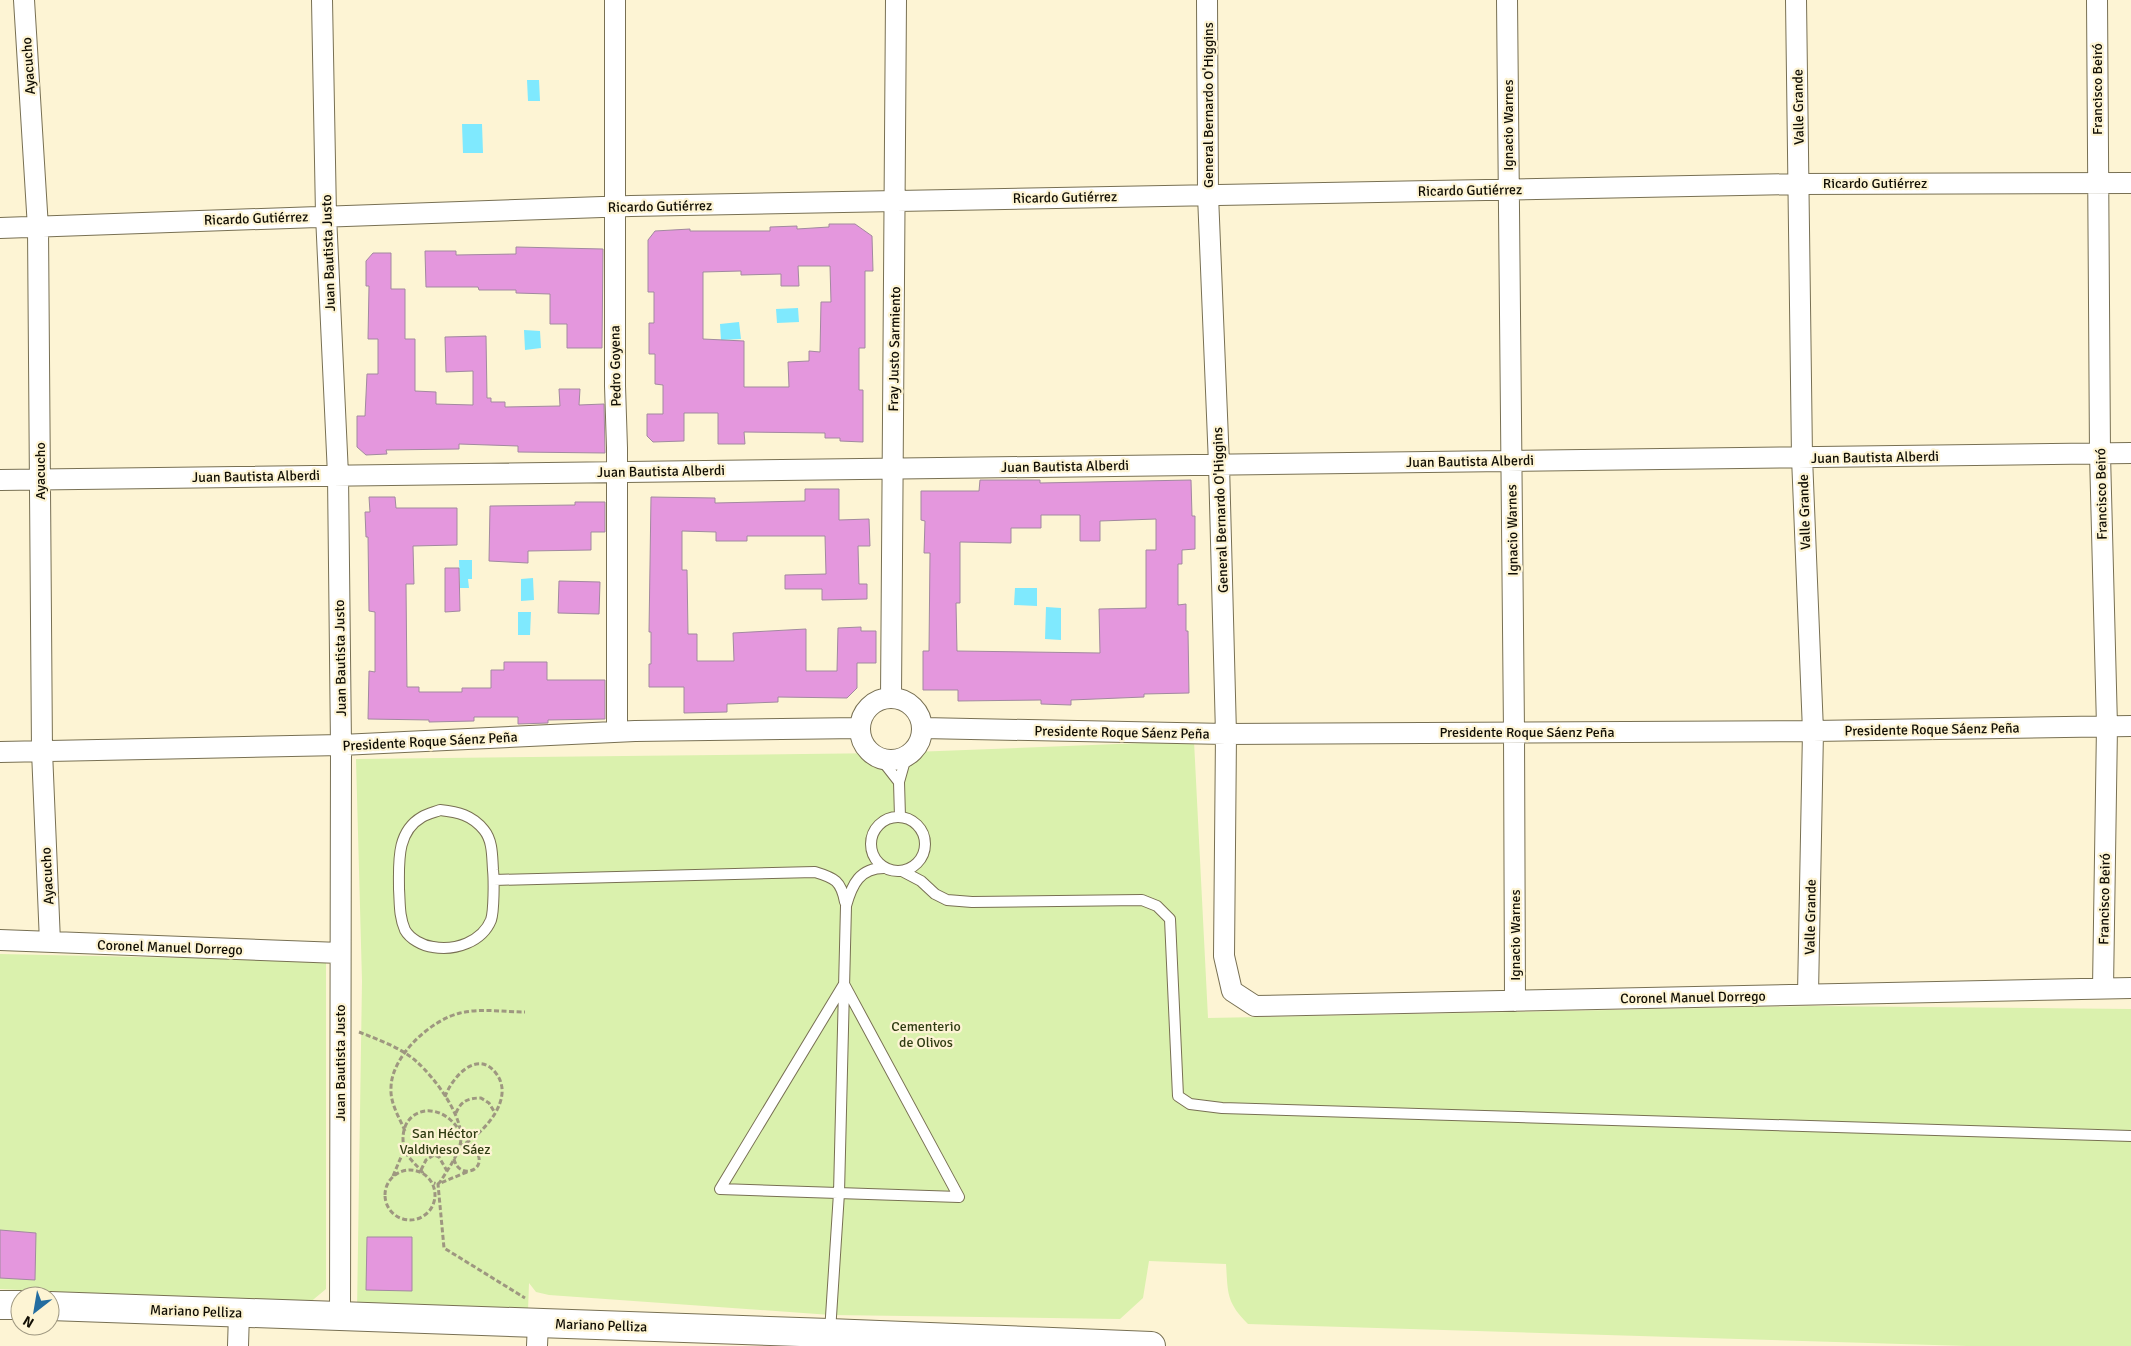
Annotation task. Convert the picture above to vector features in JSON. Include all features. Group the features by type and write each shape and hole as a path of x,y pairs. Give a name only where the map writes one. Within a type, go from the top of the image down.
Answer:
{"street":[{"name":"Ayacucho","path":"24,0 38,228 42,751 50,942"},
{"name":"Juan Bautista Justo","path":"322,0 326,215 338,475 341,745 340,1316"},
{"name":"Pedro Goyena","path":"615,0 617,732"},
{"name":"Fray Justo Sarmiento","path":"891,698 896,0"},
{"name":"General Bernardo O'Higgins","path":"1207,0 1208,195 1219,464 1226,734 1224,956 1232,991 1255,1006"},
{"name":"Ignacio Warnes","path":"1507,0 1515,1001"},
{"name":"Valle Grande","path":"1796,0 1802,457 1813,731 1808,994"},
{"name":"Francisco Beiró","path":"2097,0 2100,454 2107,726 2103,988"},
{"name":"Ricardo Gutiérrez","path":"0,228 38,228 326,215 615,207 1799,184 2131,182"},
{"name":"Juan Bautista Alberdi","path":"0,480 40,478 2131,454"},
{"path":"891,698 909,704 921,719 922,728 922,738 917,747 906,758 891,761 881,759 872,754 866,747 860,728 866,711 882,700 891,698"},
{"name":"Presidente Roque Sáenz Peña","path":"922,728 1226,734 1813,731 2131,726"},
{"name":"Presidente Roque Sáenz Peña","path":"0,752 341,745 617,732 860,728"},
{"name":"Coronel Manuel Dorrego","path":"0,940 340,953"},
{"name":"Coronel Manuel Dorrego","path":"1255,1006 2131,988"},
{"name":"Mariano Pelliza","path":"60,1306 340,1316 537,1335 1151,1346"},
{"path":"238,1346 239,1313"}],"lane":[{"path":"900,817 899,782 906,758"},
{"path":"881,759 899,782"},
{"path":"440,810 458,812 473,820 485,831 492,849 494,880 491,920 478,937 462,946 445,949 426,946 408,934 400,918 399,848 408,831 422,817 440,810"},
{"path":"884,868 877,862 873,854 872,835 884,821 900,817 910,820 917,825 925,839 922,856 917,864 902,871"},
{"path":"829,1339 839,1193 846,906 850,891 861,875 870,868 902,871 921,881 935,894 947,900 972,902 1142,900 1157,906 1170,919 1178,1096 1190,1104 1222,1108 2131,1136"},
{"path":"494,880 815,872 833,878 838,883 842,888 846,906"},
{"path":"844,984 959,1197 720,1189 844,984"}],"path":[{"path":"405,1131 394,1107 391,1089 394,1072 405,1054 424,1032 434,1024 449,1017 473,1012 525,1012"},
{"path":"340,1024 375,1038 417,1061 433,1079 456,1114 462,1134 460,1146 454,1158 436,1184 435,1201 432,1208 420,1219 411,1220 403,1219 390,1210 385,1194 404,1149 407,1124 419,1113 435,1111 453,1120 462,1134"},
{"path":"445,1098 449,1087 462,1071 469,1067 483,1065 494,1070 501,1085 500,1104 496,1113 479,1134 460,1146"},
{"path":"456,1114 459,1106 466,1100 481,1098 489,1102 496,1113"},
{"path":"436,1184 478,1167 479,1154 473,1148 460,1146"},
{"path":"404,1149 422,1172 436,1184 444,1248 528,1300 537,1335"},
{"path":"422,1172 426,1160 434,1156 440,1157 446,1171"},
{"path":"454,1158 459,1169 467,1172"},
{"path":"391,1179 405,1171 422,1172"}],"green space":[{"name":"Cementerio de Olivos","path":"1194,741 1208,1018 1810,1006 2131,1009 2131,1346 1967,1346 1248,1324 1232,1303 1227,1283 1226,1264 1149,1261 1143,1298 1120,1319 831,1315 549,1295 536,1292 529,1283 528,1311 357,1312 362,981 356,759 887,753"},
{"path":"0,954 326,961 326,1289 308,1304 60,1292 60,1286 10,1286 10,1289 0,1289"}],"water":[{"path":"527,80 539,80 540,101 528,101"},
{"path":"462,124 482,124 483,153 463,153"},
{"path":"798,308 799,322 777,323 776,309"},
{"path":"739,322 741,339 721,340 720,324"},
{"path":"524,330 540,331 541,348 525,350"},
{"path":"459,560 472,560 472,579 468,579 469,588 460,588"},
{"path":"533,578 534,600 521,601 521,579"},
{"path":"1015,588 1037,588 1037,606 1014,605"},
{"path":"1046,607 1061,608 1061,640 1045,639"},
{"path":"518,612 531,612 530,635 518,635"}],"building":[{"path":"829,224 855,224 872,236 873,271 865,271 865,348 859,348 859,390 863,390 863,442 840,441 840,438 825,438 825,433 744,432 745,444 718,444 718,413 684,413 684,441 653,442 647,436 647,414 663,414 663,385 655,384 655,354 649,354 649,323 654,323 654,292 648,292 648,240 655,231 690,229 690,231 770,231 770,227 797,226 797,229 829,227","holes":["798,266 830,266 831,302 821,302 820,352 809,351 809,361 788,362 789,387 744,387 744,341 703,339 703,272 741,271 741,275 781,274 781,286 799,286"]},
{"path":"516,247 603,249 602,348 567,348 567,324 550,324 550,294 516,293 516,290 479,290 478,287 426,287 425,251 456,251 456,255 516,254"},
{"path":"373,253 391,253 391,289 405,289 405,339 415,339 415,391 436,392 436,404 473,405 473,371 446,372 445,337 486,336 487,398 491,398 491,402 505,402 505,407 560,406 559,389 580,389 579,405 604,404 605,453 518,452 518,446 459,444 459,449 386,450 387,454 366,455 357,447 357,416 365,416 367,374 378,374 378,339 368,339 369,286 366,286 366,261"},
{"path":"980,480 1040,480 1040,483 1191,480 1192,516 1195,516 1195,549 1182,550 1182,564 1178,564 1178,605 1186,604 1189,693 1144,694 1144,697 1071,700 1071,705 1041,704 1041,700 958,701 958,690 923,690 923,651 929,651 930,553 924,553 925,521 921,520 921,491 979,491","holes":["1041,515 1080,515 1080,541 1100,541 1100,521 1156,519 1156,550 1146,550 1146,608 1099,609 1100,653 957,651 956,603 960,603 960,542 1011,543 1011,528 1041,528"]},
{"path":"805,489 839,489 839,520 869,519 870,546 858,546 859,584 867,584 867,599 822,600 822,589 785,589 785,575 826,574 825,536 747,536 747,541 716,541 716,532 682,531 682,570 687,570 688,634 697,634 697,661 734,661 733,633 806,629 806,671 837,671 838,628 861,627 861,631 876,631 876,663 857,663 857,688 847,698 778,697 778,702 727,704 727,712 684,713 684,687 649,687 649,664 651,664 651,632 649,632 651,497 715,498 715,503 805,501"},
{"path":"369,497 395,497 396,508 457,508 457,545 413,546 414,584 406,584 407,687 419,687 419,692 462,692 462,688 491,688 491,670 504,670 504,662 547,662 547,680 605,680 605,719 548,720 548,723 518,724 518,717 474,717 474,721 429,722 429,720 368,719 369,671 375,672 375,612 369,611 368,537 366,537 365,512 370,512"},
{"path":"575,502 605,502 605,532 591,532 591,550 528,551 528,563 489,561 490,506 575,505"},
{"path":"445,568 459,568 460,611 445,612"},
{"path":"559,581 600,582 599,614 558,613"},
{"path":"0,1230 36,1233 35,1280 0,1278"},
{"path":"367,1237 412,1237 412,1291 366,1290"}],"park label":[{"name":"San Héctor Valdivieso Sáez","path":"445,1142"}]}
